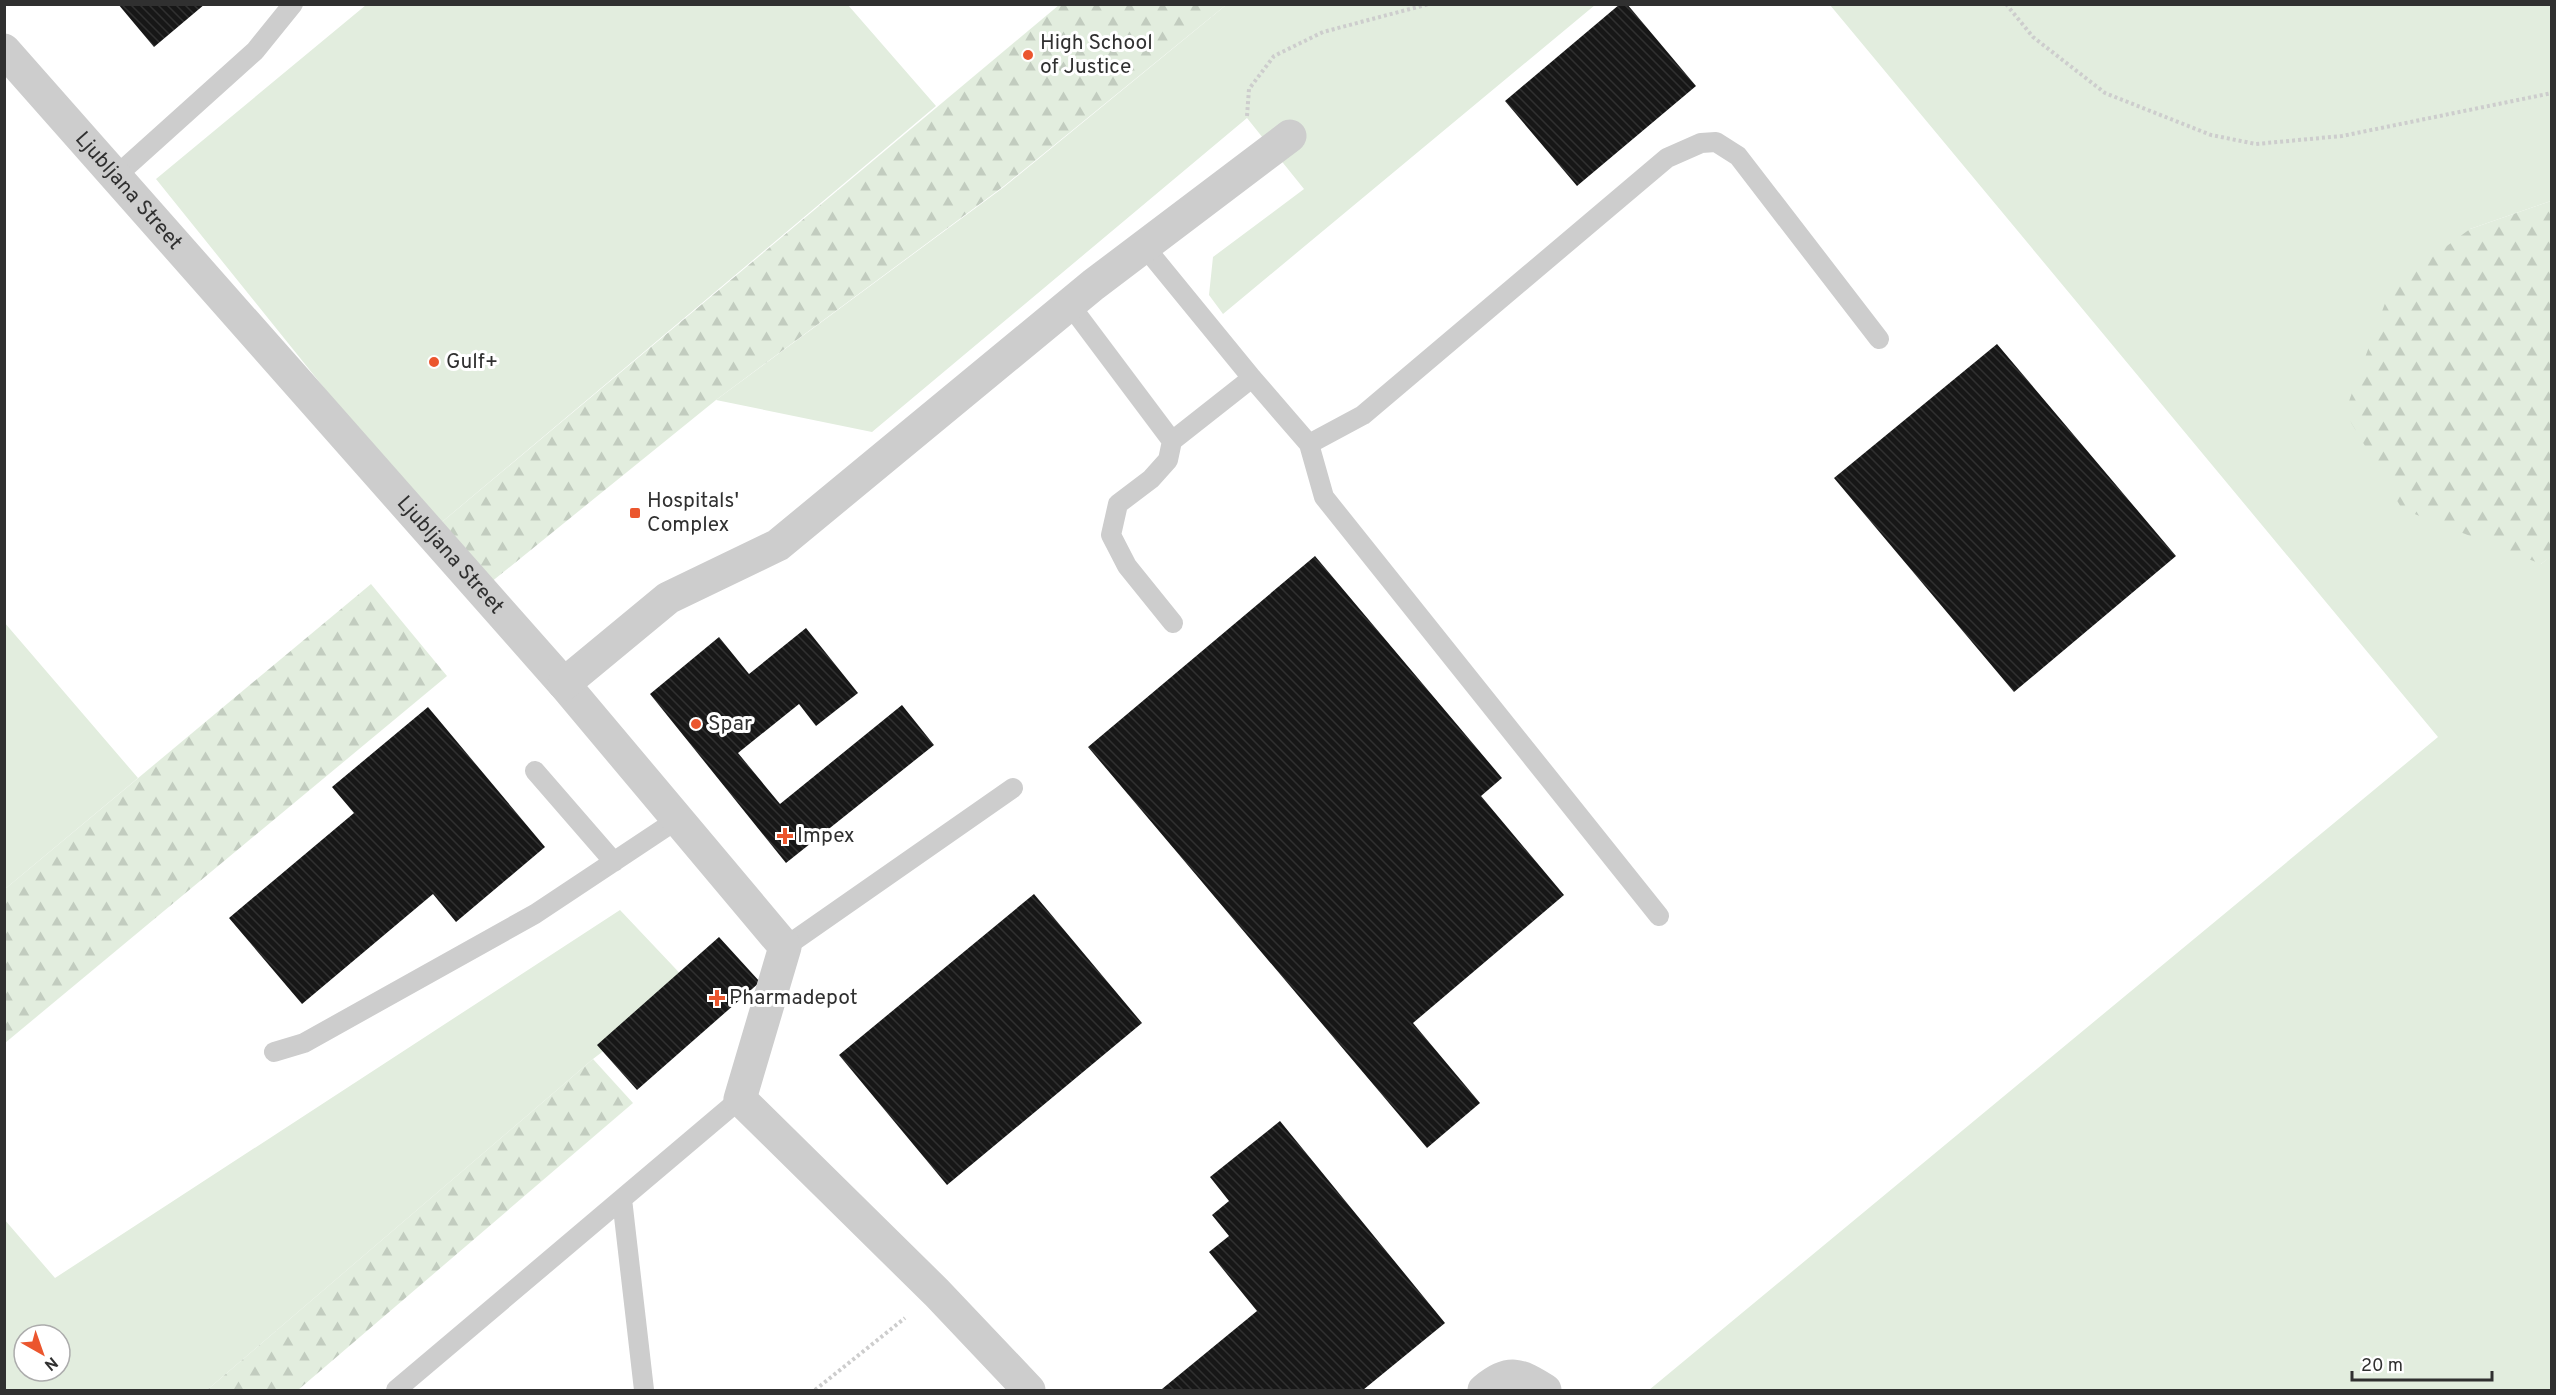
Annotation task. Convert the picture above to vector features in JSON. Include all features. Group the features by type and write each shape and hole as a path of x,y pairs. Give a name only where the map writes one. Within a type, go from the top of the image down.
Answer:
{"street":[{"name":"Ljubljana Street","path":"4,50 564,684 785,947"},
{"path":"564,684 668,598 778,545 1070,305 1290,136"},
{"path":"785,947 740,1099 937,1293 1029,1390"},
{"path":"1485,1390 1498,1380 1513,1375 1524,1377 1545,1390"}],"lane":[{"path":"116,176 255,51 292,4"},
{"path":"1309,444 1362,415 1667,158 1701,142 1716,142 1738,156 1879,339"},
{"path":"1144,246 1309,444 1324,497 1659,916"},
{"path":"1070,305 1172,441"},
{"path":"1173,623 1127,566 1111,535 1118,504 1150,479 1168,460 1172,441 1252,378"},
{"path":"535,771 614,862"},
{"path":"785,947 1013,788"},
{"path":"274,1052 303,1043 535,914 678,819"},
{"path":"396,1390 740,1099"},
{"path":"622,1199 644,1390"}],"path":[{"path":"1241,173 1249,89 1274,56 1323,33 1429,4"},
{"path":"2006,4 2033,37 2105,93 2211,135 2256,144 2342,136 2552,93"},
{"path":"815,1390 937,1293"}],"green space":[{"path":"366,5 848,5 936,106 436,527 156,179"},
{"path":"1059,5 1226,5 1004,186 716,400 485,587 436,527"},
{"path":"1226,5 1595,5 1223,314 1209,295 1213,257 1304,189 1247,118 872,432 716,400 1004,187"},
{"path":"1830,5 2551,5 2551,201 2470,229 2541,564 2551,556 2551,1390 1649,1390 2438,737"},
{"path":"2551,201 2552,556 2541,564 2402,509 2345,412 2391,287 2470,229"},
{"path":"371,584 447,676 5,1043 5,889"},
{"path":"4,622 138,778 5,889 4,889"},
{"path":"620,910 690,984 593,1059 207,1390 5,1390 4,1219 55,1278"},
{"path":"593,1059 633,1103 298,1390 207,1390"}],"building":[{"path":"118,4 205,4 154,47"},
{"path":"1620,4 1627,4 1696,86 1577,186 1505,101"},
{"path":"1997,344 2176,556 2014,692 1834,478"},
{"path":"1315,556 1502,778 1481,796 1564,895 1413,1023 1480,1103 1427,1148 1088,747"},
{"path":"806,628 858,693 816,726 799,704 738,753 780,804 902,705 934,745 786,863 650,694 719,637 749,674"},
{"path":"428,707 545,847 456,922 433,894 302,1004 229,918 354,813 332,787"},
{"path":"1034,894 1142,1023 947,1185 839,1055"},
{"path":"719,937 760,982 637,1090 597,1045"},
{"path":"1280,1121 1445,1323 1363,1390 1164,1390 1162,1389 1257,1311 1209,1252 1229,1236 1212,1215 1229,1201 1210,1177"}],"place":[{"name":"High School of Justice","path":"1028,55"},
{"name":"Gulf+","path":"434,362"},
{"name":"Hospitals' Complex","path":"635,513"},
{"name":"Spar","path":"696,724"},
{"name":"Impex","path":"785,836"},
{"name":"Pharmadepot","path":"717,998"}]}
